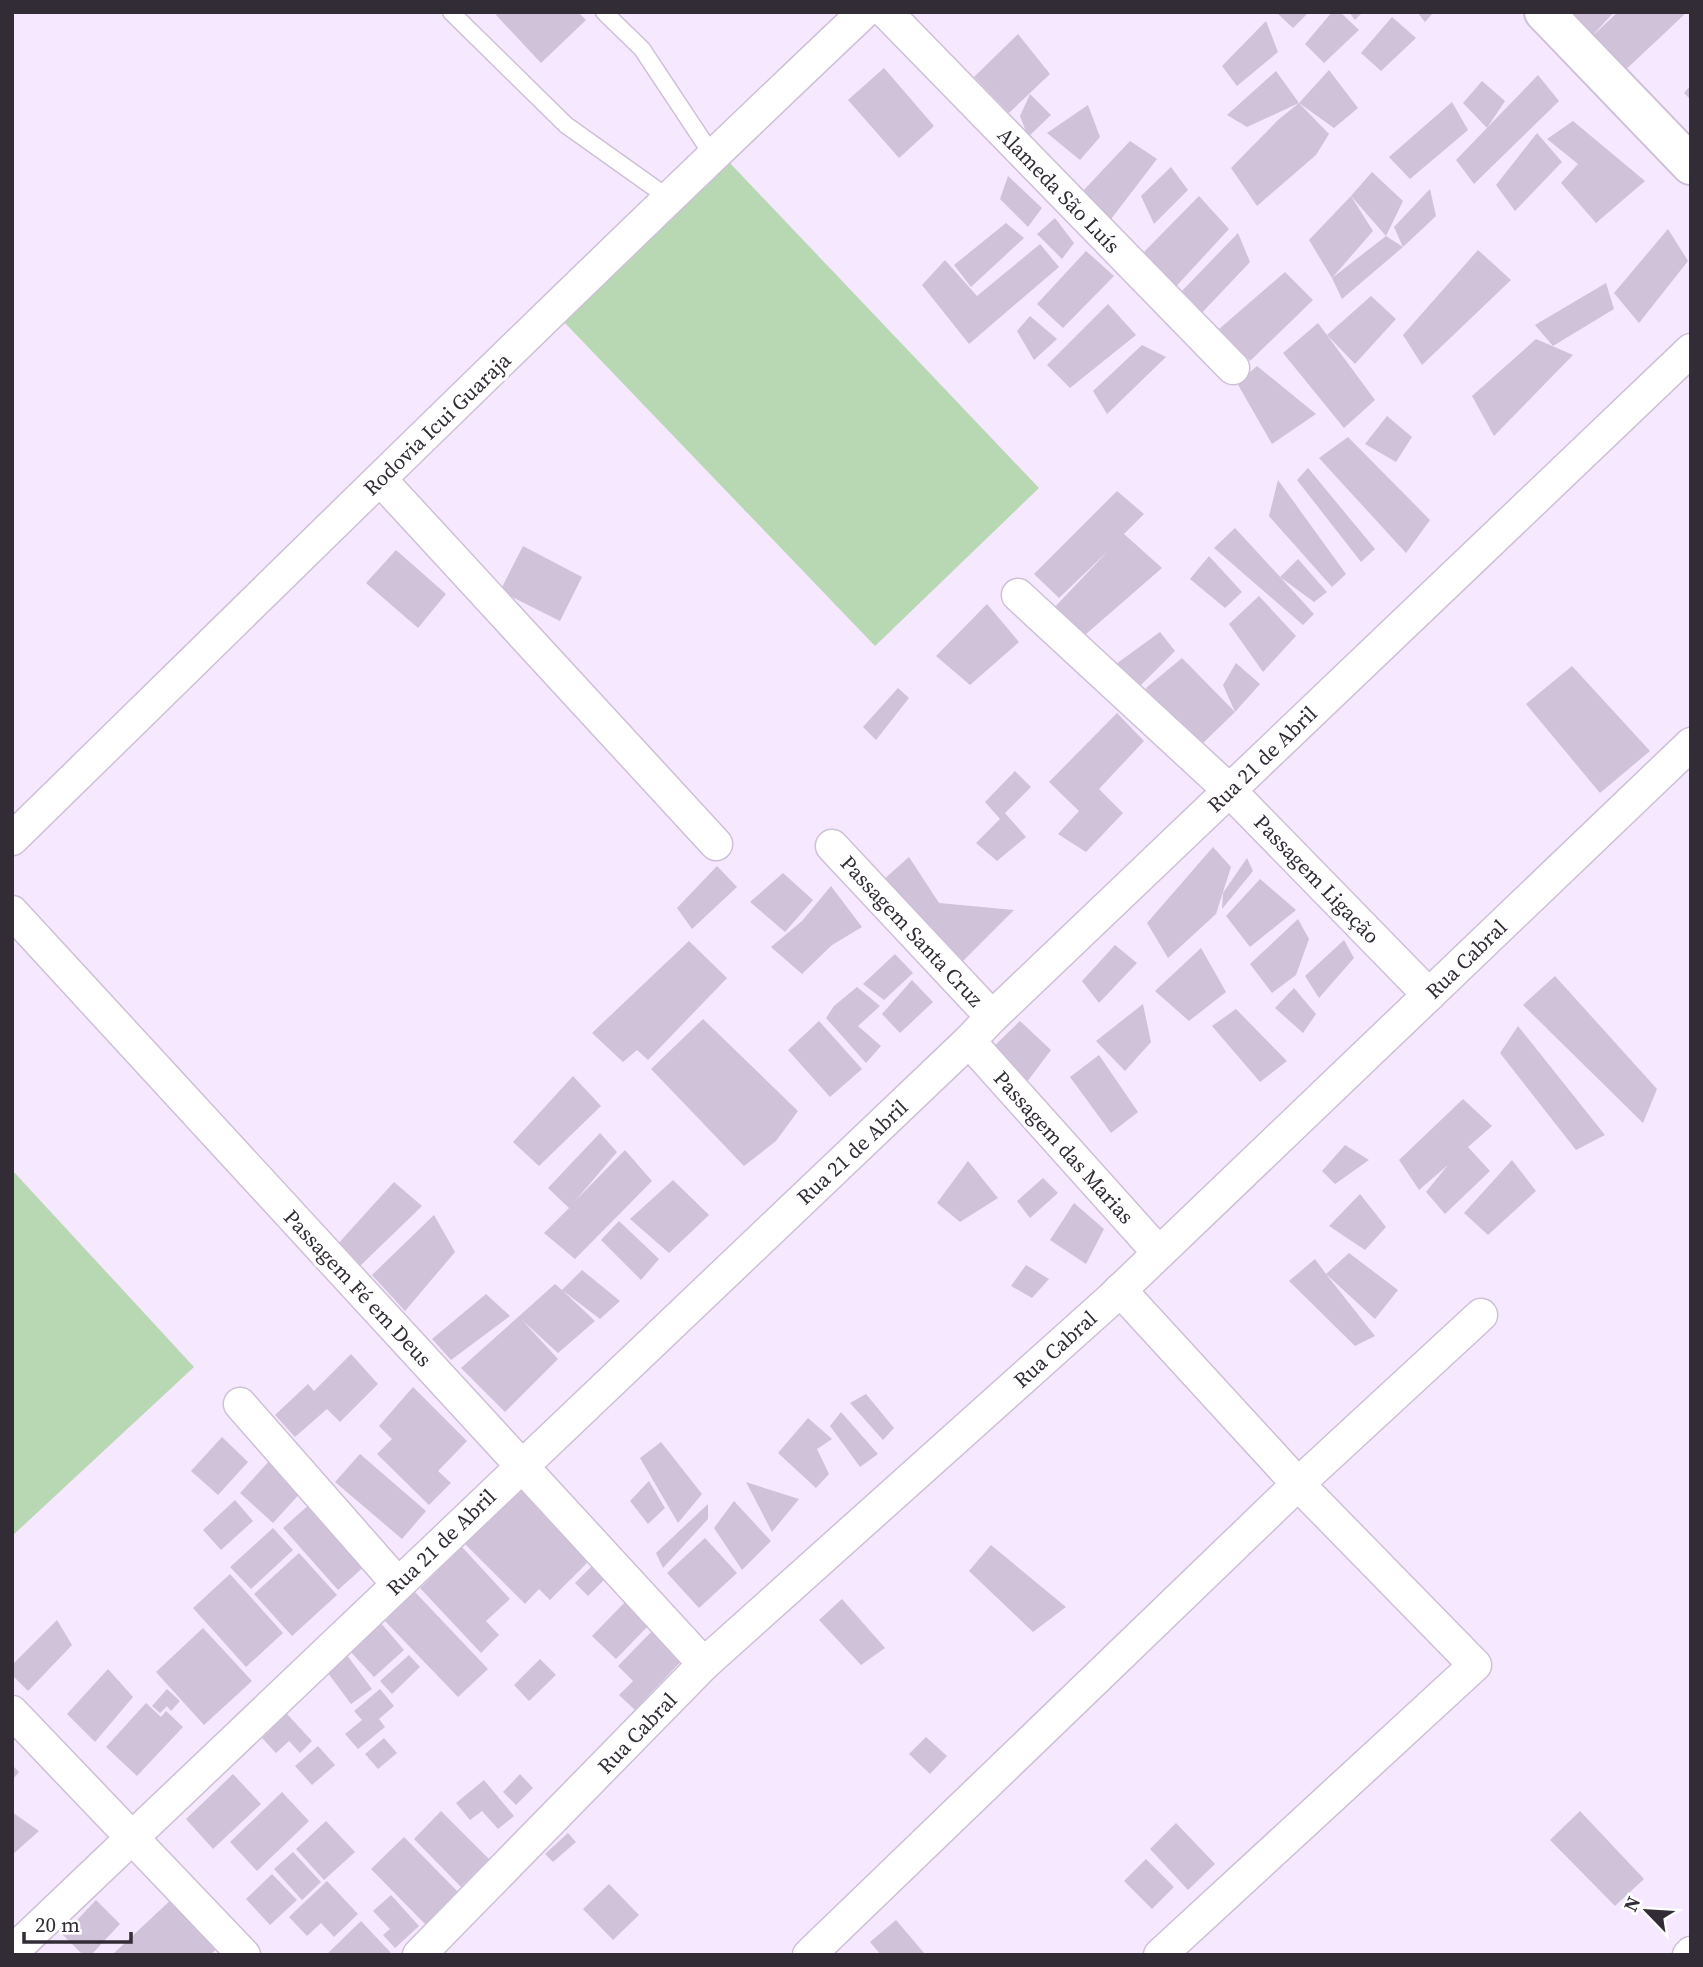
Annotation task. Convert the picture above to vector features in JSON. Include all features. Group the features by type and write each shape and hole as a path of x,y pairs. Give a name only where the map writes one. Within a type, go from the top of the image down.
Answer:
{"street":[{"name":"Rodovia Icui Guaraja","path":"12,839 864,12"},
{"name":"Alameda São Luís","path":"886,12 1233,368"},
{"path":"1544,12 1691,165"},
{"name":"Rua 21 de Abril","path":"12,1952 1691,350"},
{"path":"380,479 716,844"},
{"name":"Passagem Ligação","path":"1018,594 1229,790 1429,995"},
{"name":"Rua Cabral","path":"419,1955 704,1664 1159,1253 1691,744"},
{"name":"Passagem Santa Cruz","path":"832,846 992,1017"},
{"name":"Passagem Fé em Deus","path":"12,912 704,1664"},
{"name":"Passagem das Marias","path":"969,1041 1159,1253"},
{"path":"1119,1290 1298,1484 1475,1665 1160,1955"},
{"path":"809,1955 1298,1484 1481,1315"},
{"path":"240,1404 398,1584"},
{"path":"12,1712 244,1955"}],"lane":[{"path":"451,12 566,125 670,199"},
{"path":"604,12 642,49 713,156"}],"green space":[{"path":"727,160 1039,488 875,646 564,322"},
{"path":"12,1170 194,1367 12,1536"}],"building":[{"path":"498,12 578,12 586,20 541,63 496,15"},
{"path":"1276,12 1309,12 1293,28"},
{"path":"1332,12 1340,12 1359,30 1324,63 1305,44"},
{"path":"1349,12 1363,12 1355,20"},
{"path":"1417,12 1434,12 1425,22"},
{"path":"1573,12 1614,12 1593,35"},
{"path":"1618,12 1687,12 1620,75 1588,40"},
{"path":"1392,17 1416,38 1381,71 1361,53"},
{"path":"1266,21 1278,52 1237,86 1222,66"},
{"path":"1018,34 1050,74 1009,113 974,77"},
{"path":"884,68 934,126 899,158 848,100"},
{"path":"1329,70 1358,108 1334,128 1299,103"},
{"path":"1276,71 1299,103 1247,127 1227,115"},
{"path":"1538,75 1559,101 1474,184 1456,160"},
{"path":"1482,81 1505,101 1487,128 1463,103"},
{"path":"1691,85 1691,100 1684,93"},
{"path":"1030,94 1051,115 1028,137 1020,116"},
{"path":"1452,102 1468,130 1410,179 1389,157"},
{"path":"1299,103 1329,134 1316,155 1257,206 1231,168 1278,120"},
{"path":"1088,105 1100,137 1080,160 1047,133"},
{"path":"1573,121 1645,181 1596,223 1561,183 1578,164 1547,139"},
{"path":"1537,133 1562,162 1515,211 1496,185"},
{"path":"1130,141 1157,159 1108,223 1082,192"},
{"path":"1171,167 1188,190 1154,224 1141,196"},
{"path":"1372,172 1403,201 1386,236 1351,196"},
{"path":"1008,176 1042,208 1028,227 1000,199"},
{"path":"1430,189 1436,216 1403,247 1394,227"},
{"path":"1199,196 1229,229 1170,293 1142,254"},
{"path":"1351,196 1373,231 1332,278 1309,240"},
{"path":"1055,218 1074,243 1062,259 1037,234"},
{"path":"1006,223 1024,238 971,287 954,265"},
{"path":"1668,229 1688,261 1639,323 1614,293"},
{"path":"1238,233 1250,262 1197,318 1180,293"},
{"path":"1386,236 1403,247 1342,299 1332,278"},
{"path":"1040,244 1059,267 969,344 922,285 945,260 977,296"},
{"path":"1478,250 1511,280 1422,365 1403,335"},
{"path":"1086,251 1114,276 1063,328 1037,304"},
{"path":"1285,272 1313,300 1250,361 1219,329"},
{"path":"1606,283 1614,309 1553,346 1535,325"},
{"path":"1371,296 1396,319 1355,364 1327,335"},
{"path":"1108,304 1136,335 1070,388 1047,365"},
{"path":"1030,316 1057,339 1034,360 1017,331"},
{"path":"1318,323 1375,400 1344,428 1283,353"},
{"path":"1536,339 1573,355 1494,436 1472,396"},
{"path":"1142,345 1166,357 1107,414 1093,391"},
{"path":"1257,366 1316,414 1272,444 1237,383"},
{"path":"1387,416 1412,437 1396,462 1365,444"},
{"path":"1348,437 1430,520 1406,553 1319,458"},
{"path":"1308,468 1375,549 1361,562 1297,480"},
{"path":"1278,480 1346,574 1332,587 1269,516"},
{"path":"1117,491 1144,514 1124,534 1162,568 1078,641 1051,611 1108,551 1059,598 1034,574"},
{"path":"1235,528 1314,614 1303,625 1214,548"},
{"path":"523,546 582,577 560,621 500,591"},
{"path":"396,550 446,594 418,628 366,583"},
{"path":"1209,556 1242,592 1225,608 1190,579"},
{"path":"1298,559 1327,592 1314,602 1280,577"},
{"path":"1259,596 1296,636 1263,672 1229,624"},
{"path":"987,604 1019,642 970,685 936,656"},
{"path":"1160,632 1175,651 1136,690 1116,664"},
{"path":"1182,658 1235,712 1203,743 1149,712 1146,688"},
{"path":"1236,663 1260,684 1235,712 1223,685"},
{"path":"1572,666 1650,751 1600,793 1526,704"},
{"path":"898,688 909,698 876,740 863,727"},
{"path":"1117,713 1144,741 1099,789 1123,813 1086,852 1058,834 1079,811 1049,782"},
{"path":"1015,771 1031,787 1005,813 1026,837 997,861 976,843 1000,819 985,802"},
{"path":"1213,847 1231,867 1216,914 1168,958 1147,923"},
{"path":"909,857 939,903 1014,910 963,961 882,881"},
{"path":"1247,858 1253,871 1222,909 1223,893"},
{"path":"717,866 737,887 692,929 677,908"},
{"path":"783,873 813,900 785,932 750,902"},
{"path":"1260,879 1296,910 1250,947 1226,916"},
{"path":"831,886 862,927 832,945 802,974 771,947 802,921"},
{"path":"1298,919 1309,939 1296,975 1272,993 1250,964"},
{"path":"1344,940 1354,958 1319,998 1305,976"},
{"path":"689,941 727,978 648,1060 637,1050 623,1062 592,1033"},
{"path":"1115,945 1137,963 1099,1003 1082,981"},
{"path":"1201,948 1226,992 1189,1021 1155,991"},
{"path":"895,954 913,973 884,1000 863,984"},
{"path":"1555,976 1657,1089 1643,1123 1523,1005"},
{"path":"912,980 933,1002 900,1033 882,1014"},
{"path":"857,987 880,1006 858,1026 881,1046 866,1063 826,1018 834,1006"},
{"path":"1294,988 1316,1014 1303,1033 1275,1008"},
{"path":"1143,1004 1151,1042 1125,1071 1096,1041"},
{"path":"1236,1009 1287,1061 1260,1082 1212,1026"},
{"path":"703,1019 798,1111 776,1141 744,1166 651,1069"},
{"path":"819,1021 862,1069 830,1097 788,1050"},
{"path":"1020,1021 1051,1050 1027,1082 991,1049"},
{"path":"1518,1026 1605,1135 1576,1150 1500,1053"},
{"path":"1099,1055 1138,1112 1111,1133 1070,1077"},
{"path":"573,1076 601,1106 539,1166 513,1142"},
{"path":"1463,1099 1492,1126 1468,1147 1490,1171 1445,1214 1426,1192 1448,1165 1419,1190 1399,1160"},
{"path":"600,1133 617,1152 575,1201 625,1150 652,1181 575,1259 544,1233 569,1208 548,1188"},
{"path":"1345,1145 1369,1160 1335,1184 1322,1171"},
{"path":"1512,1160 1536,1191 1488,1235 1464,1213"},
{"path":"968,1161 998,1198 960,1222 937,1203"},
{"path":"1043,1178 1058,1193 1030,1218 1017,1201"},
{"path":"673,1180 709,1215 669,1253 630,1219"},
{"path":"394,1182 422,1206 358,1268 336,1246"},
{"path":"1360,1194 1386,1227 1365,1250 1329,1226"},
{"path":"1074,1203 1104,1229 1086,1264 1050,1240"},
{"path":"434,1215 455,1252 405,1311 372,1275"},
{"path":"619,1221 659,1259 641,1280 601,1240"},
{"path":"1349,1253 1398,1290 1375,1319 1326,1274"},
{"path":"1315,1259 1375,1336 1355,1346 1289,1281"},
{"path":"1026,1265 1049,1279 1032,1298 1011,1286"},
{"path":"582,1270 620,1301 600,1319 562,1290"},
{"path":"555,1284 595,1321 558,1353 522,1320 558,1359 505,1412 461,1368"},
{"path":"486,1294 510,1316 451,1360 432,1339"},
{"path":"351,1354 378,1384 340,1422 327,1409 295,1437 275,1415 308,1384 314,1391"},
{"path":"413,1387 467,1441 438,1471 451,1483 429,1505 377,1454 392,1439 379,1426"},
{"path":"866,1394 894,1428 883,1440 850,1403"},
{"path":"841,1412 878,1454 860,1467 830,1426"},
{"path":"808,1418 832,1439 817,1449 829,1474 816,1488 778,1453"},
{"path":"222,1437 248,1462 218,1495 191,1471"},
{"path":"661,1442 702,1494 678,1523 640,1458"},
{"path":"360,1454 426,1511 402,1539 335,1482"},
{"path":"271,1459 304,1489 273,1523 240,1493"},
{"path":"649,1481 665,1508 648,1524 630,1501"},
{"path":"746,1482 799,1499 772,1532"},
{"path":"523,1485 594,1556 550,1600 539,1589 525,1604 464,1543"},
{"path":"235,1500 253,1521 221,1550 203,1530"},
{"path":"734,1501 771,1541 742,1570 714,1528"},
{"path":"312,1502 367,1564 338,1590 283,1528"},
{"path":"708,1504 708,1519 663,1568 656,1553"},
{"path":"273,1528 293,1550 251,1589 230,1567"},
{"path":"705,1538 737,1573 699,1608 667,1573"},
{"path":"991,1545 1066,1607 1033,1632 969,1571"},
{"path":"462,1547 510,1599 486,1621 499,1635 481,1653 420,1588"},
{"path":"299,1553 337,1595 292,1636 254,1594"},
{"path":"592,1566 605,1579 588,1596 575,1583"},
{"path":"230,1574 283,1633 246,1667 193,1608"},
{"path":"414,1591 488,1669 458,1697 385,1621"},
{"path":"628,1599 652,1622 616,1659 592,1636"},
{"path":"842,1599 885,1648 861,1665 819,1620"},
{"path":"57,1620 72,1645 28,1691 12,1675 12,1665"},
{"path":"380,1622 404,1650 374,1677 349,1650"},
{"path":"203,1628 252,1681 204,1725 156,1672"},
{"path":"654,1629 684,1658 635,1710 619,1695 633,1681 618,1666"},
{"path":"346,1654 372,1689 351,1704 325,1669"},
{"path":"409,1655 420,1667 392,1694 380,1681"},
{"path":"540,1659 556,1675 529,1701 514,1685"},
{"path":"108,1669 133,1697 95,1742 67,1714"},
{"path":"167,1689 180,1701 171,1711 167,1706 160,1713 152,1706"},
{"path":"380,1689 394,1706 379,1719 385,1727 358,1749 345,1734 362,1720 354,1711"},
{"path":"146,1703 161,1717 166,1711 183,1727 137,1776 106,1747"},
{"path":"287,1714 312,1741 300,1753 289,1741 276,1753 262,1738"},
{"path":"926,1737 947,1756 930,1774 909,1754"},
{"path":"384,1738 397,1753 378,1769 365,1754"},
{"path":"318,1746 335,1765 312,1785 295,1766"},
{"path":"12,1765 19,1772 12,1780"},
{"path":"233,1774 261,1804 213,1849 186,1819"},
{"path":"520,1774 533,1788 516,1805 503,1792"},
{"path":"484,1780 514,1816 498,1829 482,1811 470,1820 456,1803"},
{"path":"282,1792 309,1821 257,1871 230,1842"},
{"path":"441,1811 489,1859 461,1887 414,1839"},
{"path":"1580,1811 1644,1879 1615,1906 1550,1840"},
{"path":"12,1812 39,1831 12,1855"},
{"path":"326,1821 355,1852 324,1880 296,1849"},
{"path":"1176,1823 1215,1864 1188,1890 1150,1849"},
{"path":"568,1833 576,1842 553,1862 545,1854"},
{"path":"404,1837 459,1893 426,1925 371,1869"},
{"path":"293,1852 321,1882 302,1900 274,1869"},
{"path":"1146,1859 1174,1887 1152,1909 1124,1881"},
{"path":"272,1874 297,1900 270,1925 246,1899"},
{"path":"327,1881 358,1914 334,1937 321,1923 307,1936 289,1917"},
{"path":"609,1884 639,1915 613,1940 583,1909"},
{"path":"391,1895 419,1926 395,1948 383,1935 390,1929 373,1911"},
{"path":"175,1896 220,1946 210,1955 112,1955"},
{"path":"96,1900 120,1924 91,1955 83,1955 63,1935"},
{"path":"896,1920 924,1953 881,1955 870,1942"},
{"path":"361,1921 391,1953 389,1955 326,1955"}]}
